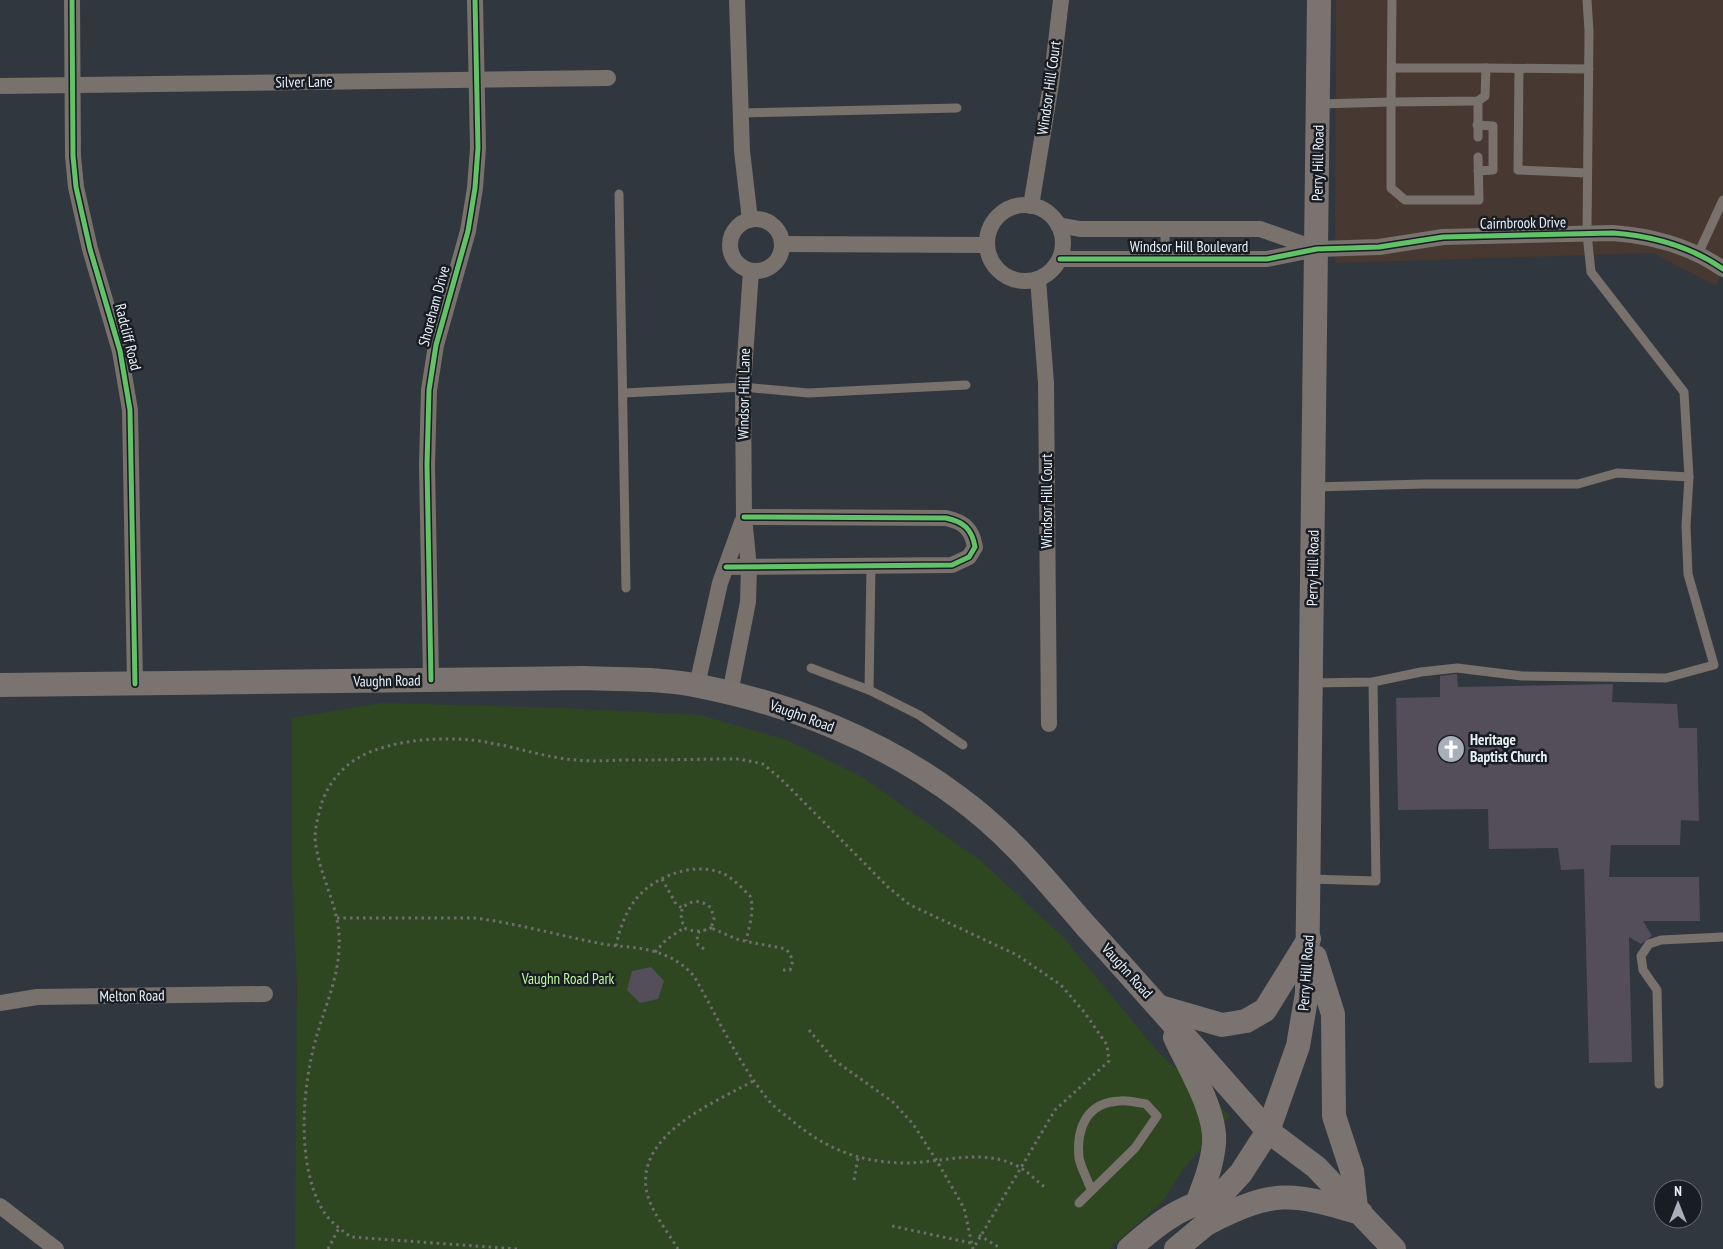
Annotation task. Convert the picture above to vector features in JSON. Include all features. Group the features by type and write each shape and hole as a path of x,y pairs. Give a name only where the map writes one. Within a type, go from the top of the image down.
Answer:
{"main road":[{"name":"Perry Hill Road","path":"1207,1201 1241,1173 1268,1131 1298,1046 1307,993 1319,0"},
{"name":"Vaughn Road","path":"0,686 584,678 656,681 697,685 730,693 824,723 872,744 926,774 958,797 1019,848 1268,1131 1316,1167 1359,1210 1394,1249"},
{"path":"1161,1009 1222,1025 1246,1021 1265,1010 1309,939"},
{"path":"1176,1249 1206,1224 1255,1201 1277,1196 1308,1198 1359,1210 1352,1171 1334,1116 1333,1014 1309,939"},
{"path":"1161,1009 1209,1111 1214,1142 1209,1173 1206,1224"},
{"path":"1129,1249 1158,1224 1207,1201"}],"street":[{"name":"Radcliff Road","path":"72,0 73,156 80,208 120,351 130,410 135,684"},
{"name":"Shoreham Drive","path":"431,680 427,465 429,390 436,344 468,231 475,188 478,148 476,0"},
{"path":"737,0 740,113 750,220"},
{"name":"Windsor Hill Court","path":"1031,206 1051,84 1061,0"},
{"name":"Silver Lane","path":"0,86 608,78"},
{"path":"1022,205 1031,206 1048,213 1058,225 1063,246 1060,259 1052,270 1038,279 1025,281 1007,277 996,269 989,258 986,245 990,226 998,216 1009,208 1022,205"},
{"path":"759,219 768,222 775,228 782,244 776,263 768,269 750,271 738,264 730,248 731,238 735,230 750,220 759,219"},
{"name":"Windsor Hill Boulevard","path":"1058,225 1080,229 1260,229 1317,249"},
{"name":"Cairnbrook Drive","path":"1317,249 1379,247 1443,237 1634,234 1673,243 1698,254 1723,269"},
{"path":"782,244 986,245"},
{"name":"Windsor Hill Boulevard","path":"1060,259 1267,259 1317,249"},
{"name":"Windsor Hill Lane","path":"730,693 748,602 749,568 744,518 743,387 750,271"},
{"name":"Windsor Hill Court","path":"1038,279 1046,383 1048,724"},
{"path":"726,567 952,565 969,557 975,547 973,534 961,521 946,518 744,518"},
{"name":"Windsor Hill Lane","path":"697,685 726,567 744,518"},
{"name":"Melton Road","path":"0,1003 37,997 265,994"},
{"path":"0,1206 56,1249"}],"lane":[{"path":"1392,0 1391,188 1405,200 1479,200 1478,157"},
{"path":"1312,683 1373,682 1421,672 1457,668 1522,676 1666,678 1714,665 1688,574 1686,526 1689,477 1684,392 1591,272 1587,234 1589,69 1587,0"},
{"path":"1392,68 1589,69"},
{"path":"1319,104 1478,100 1485,96 1486,68"},
{"path":"1519,69 1518,170 1587,173"},
{"path":"1478,100 1478,138"},
{"path":"740,113 957,108"},
{"path":"1477,125 1493,126 1493,170 1478,171"},
{"path":"619,194 626,588"},
{"path":"1698,254 1723,200"},
{"path":"1165,228 1165,260"},
{"path":"624,393 743,387 808,393 966,385"},
{"path":"1314,487 1424,484 1578,484 1617,474 1689,477"},
{"path":"869,690 871,566"},
{"path":"811,668 869,690 919,715 963,745"},
{"path":"1309,880 1376,881 1373,682"},
{"path":"1659,1084 1657,990 1643,970 1642,956 1649,944 1661,940 1723,937"},
{"path":"1079,1203 1135,1148 1157,1116 1146,1104 1120,1100 1097,1106 1084,1120 1080,1136 1079,1159 1091,1190"}],"path":[{"path":"517,1249 351,1236 339,1228 322,1210 313,1189 307,1161 304,1120 307,1084 316,1038 337,968 339,948 337,918 320,862 315,836 319,812 326,792 340,771 358,758 382,746 413,740 488,742 575,760 739,759 763,764 781,779 888,887 910,905 1017,955 1061,985 1085,1013 1107,1045 1109,1061 1056,1110 1020,1167 973,1249"},
{"path":"616,946 621,926 634,902 642,892 662,879 692,870 712,870 726,875 750,896 752,901 746,941"},
{"path":"662,879 676,904 682,908"},
{"path":"682,908 695,901 706,904 713,914 711,928"},
{"path":"682,908 681,920 686,930 699,932 711,928 746,941 786,949 791,955 792,966 790,970 780,970"},
{"path":"337,918 474,918 655,952 684,966 694,976 755,1080 771,1103 806,1132 835,1150 858,1158 904,1163 975,1156 1000,1159 1020,1167 1046,1188"},
{"path":"655,952 666,940 685,927"},
{"path":"699,932 696,940 700,948 704,949"},
{"path":"809,1030 834,1060 893,1102 913,1124 964,1208 973,1249"},
{"path":"678,1249 652,1206 646,1189 647,1168 654,1151 674,1129 691,1116 755,1080"},
{"path":"854,1180 858,1158"},
{"path":"892,1226 971,1242"},
{"path":"328,1249 339,1228"},
{"path":"979,1236 1000,1248"}],"shaded area":[{"path":"1336,0 1723,0 1723,266 1716,286 1653,253 1335,263"}],"green space":[{"name":"Vaughn Road Park","path":"382,703 561,708 700,715 787,740 862,777 981,861 1064,938 1158,1052 1230,1116 1183,1169 1163,1201 1109,1249 295,1249 297,985 292,876 292,718"}],"building":[{"name":"Heritage Baptist Church","path":"1457,674 1458,687 1613,684 1612,702 1677,704 1679,728 1697,728 1699,821 1681,820 1680,845 1611,845 1609,877 1699,877 1700,921 1643,921 1652,936 1641,944 1629,937 1632,1062 1589,1063 1584,869 1561,870 1558,848 1489,849 1488,809 1398,810 1396,698 1440,697 1440,676"},
{"path":"651,967 664,981 658,999 640,1003 627,990 632,971"}],"cycle path":[{"path":"72,0 73,156 76,187 90,249 120,351 130,410 135,684"},
{"path":"431,680 427,465 429,390 436,345 468,231 475,188 478,148 475,0"},
{"path":"1060,259 1267,259 1317,249 1379,247 1443,237 1613,233 1657,240 1684,248 1723,269"},
{"path":"726,567 952,565 969,557 975,547 972,535 966,527 946,518 744,517"}],"place":[{"name":"Heritage Baptist Church","path":"1451,749"}]}
